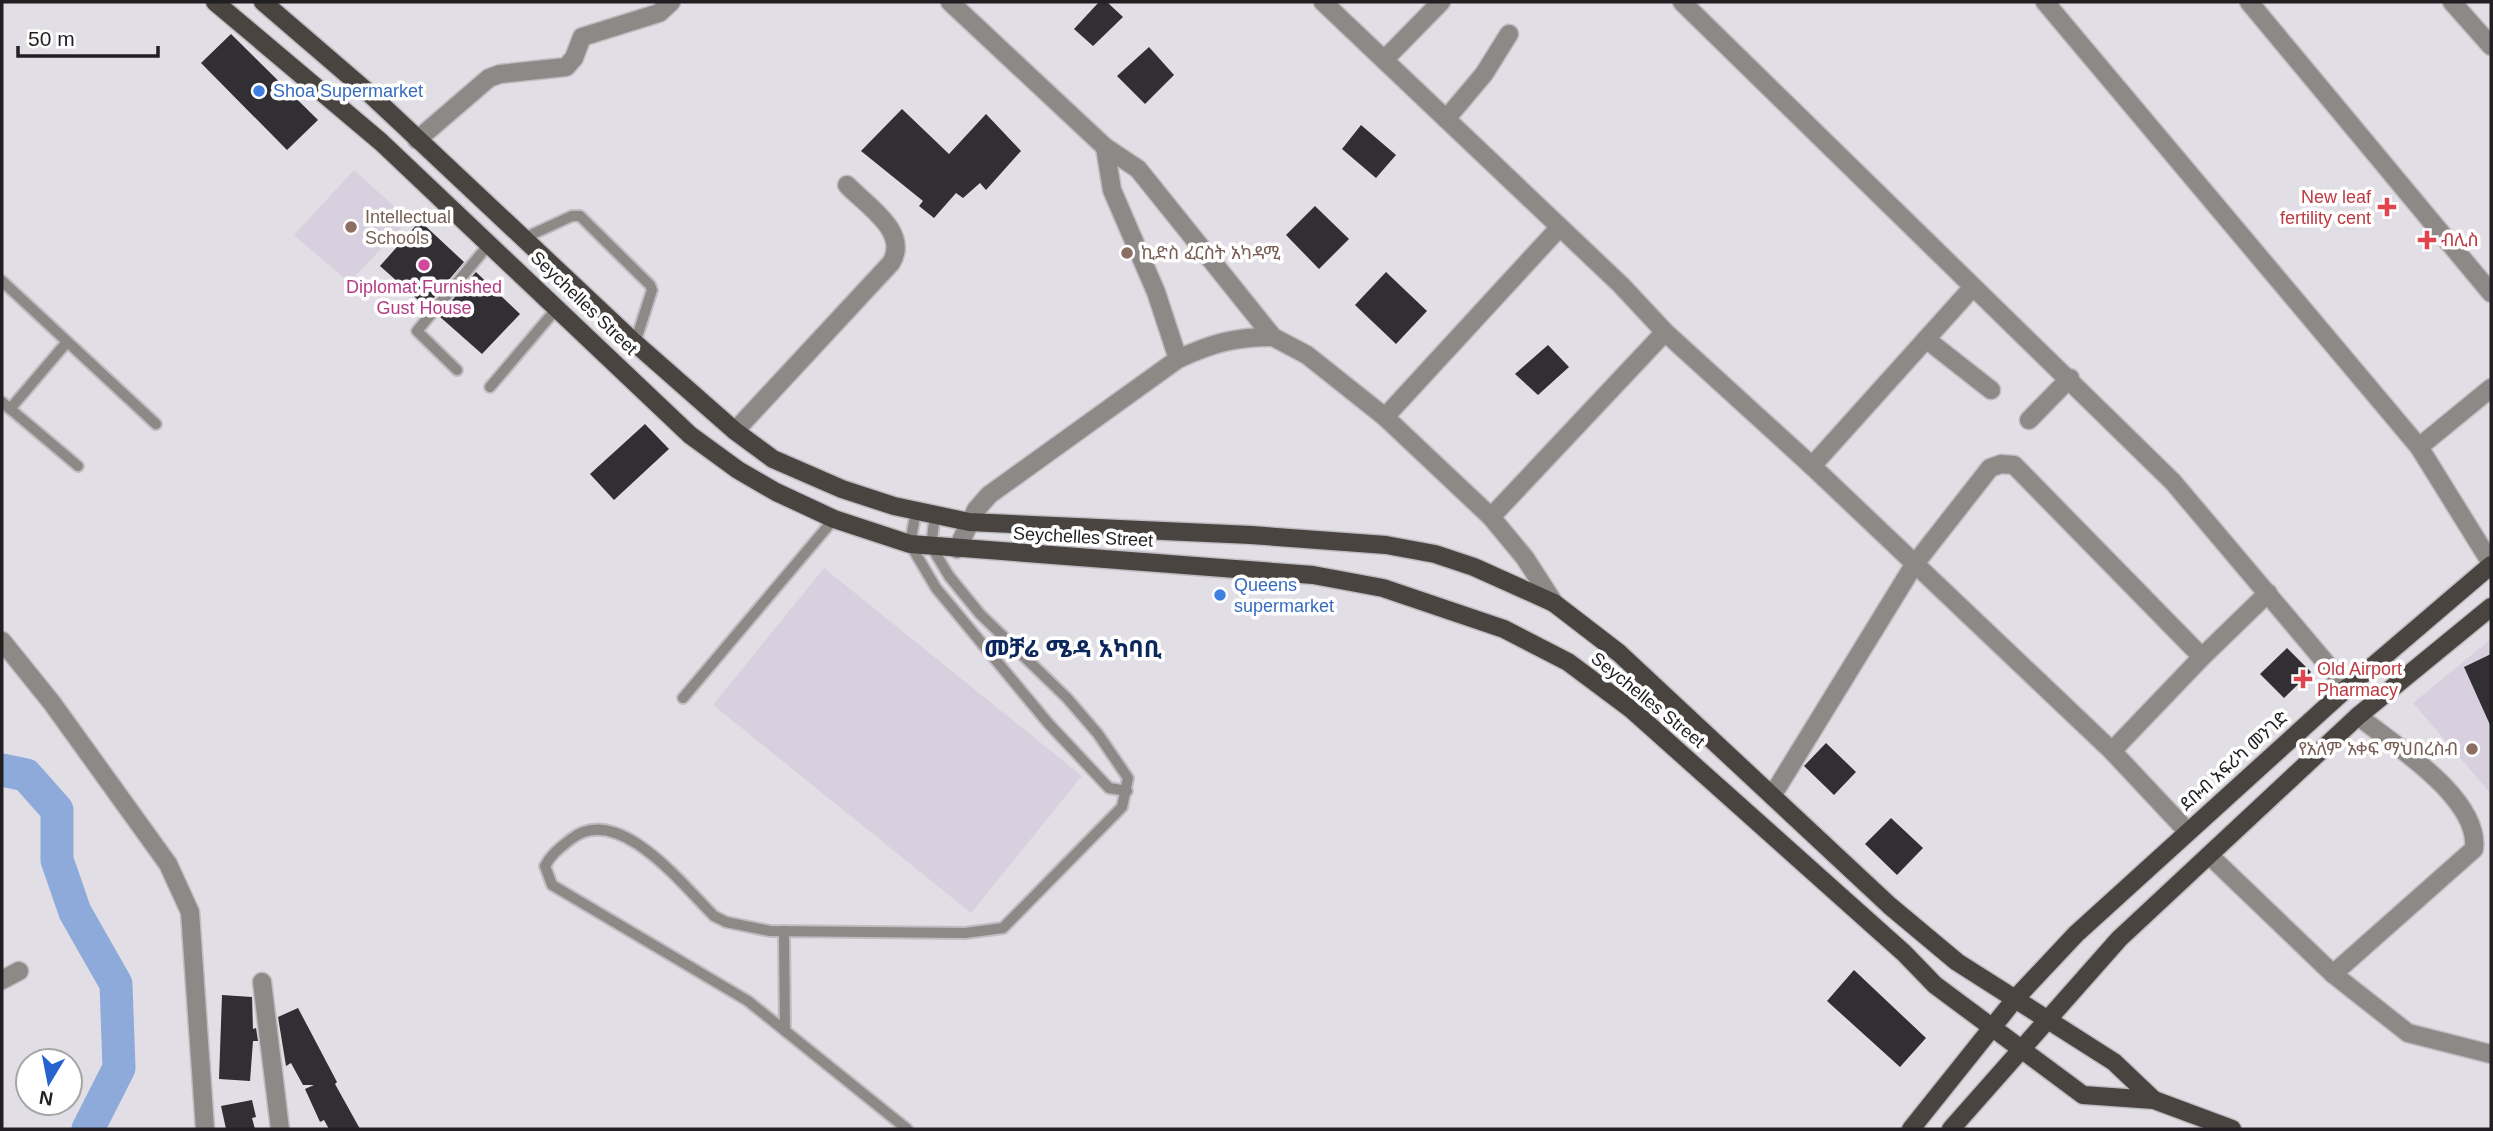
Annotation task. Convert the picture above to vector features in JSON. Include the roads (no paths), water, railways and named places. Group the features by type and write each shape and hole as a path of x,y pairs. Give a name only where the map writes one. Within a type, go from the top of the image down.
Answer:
{"main road":[{"name":"Seychelles Street","path":"215,2 381,142 690,435 738,470 776,492 834,519 910,544 1313,575 1383,588 1504,629 1568,662 1631,709 1904,953 1935,985 2083,1095 2154,1100"},
{"name":"Seychelles Street","path":"263,2 370,94 635,343 735,431 785,464 842,489 916,511 969,522 1076,524 1386,545 1435,554 1474,567 1555,603 1619,653 1890,906 1957,962 2114,1062 2154,1100"},
{"name":"ደቡብ አፍሪካ መንገድ","path":"1911,1129 2015,999 2076,934 2347,688 2491,564"},
{"path":"1951,1129 2119,939 2358,716 2491,607"},
{"path":"2154,1100 2231,1129"}],"street":[{"path":"417,140 489,78 500,74 566,67 574,58 582,37 659,13 671,2"},
{"path":"950,2 1105,147 1138,169 1273,337 1307,355 1385,417 1491,517 1525,558 1555,603"},
{"path":"1323,2 1665,332 1812,466 2112,751 2187,831"},
{"path":"1384,60 1441,2"},
{"path":"1682,2 1973,287 2070,378 2173,482 2347,688"},
{"path":"2045,2 2419,447 2491,564"},
{"path":"2249,2 2491,293"},
{"path":"2452,2 2491,46"},
{"path":"1446,119 1484,74 1508,34"},
{"path":"1105,147 1112,190 1156,292 1178,359"},
{"path":"735,431 891,263 898,251 897,240 891,229 847,185"},
{"path":"1385,417 1559,228"},
{"path":"1812,466 1973,287"},
{"path":"1491,517 1665,332"},
{"path":"957,549 969,522 989,495 1178,359 1212,343 1238,337 1273,337"},
{"path":"1926,339 1991,390"},
{"path":"2029,420 2070,378"},
{"path":"2419,447 2491,388"},
{"path":"1772,796 1914,565 1990,468 2001,464 2014,465 2202,657"},
{"path":"2112,751 2268,593"},
{"path":"2,641 52,703 168,864 181,889 190,912 196,969 205,1129"},
{"path":"2333,974 2474,849 2475,837 2462,805 2438,781 2358,716"},
{"path":"2208,855 2333,974 2408,1033 2491,1054"},
{"path":"2,980 19,971"},
{"path":"262,982 280,1129"}],"lane":[{"path":"524,239 572,216 580,216 650,285 652,290 635,343"},
{"path":"457,370 417,331 489,243"},
{"path":"2,281 156,424"},
{"path":"490,387 558,307"},
{"path":"67,342 6,406 78,466"},
{"path":"916,511 910,544 944,599 1048,723 1109,788 1127,792"},
{"path":"907,1129 748,1001 552,885 545,866 550,856 582,830 605,829 627,836 714,916 746,927 784,931 965,933 1003,928 1122,807 1127,792 1125,770 1067,698 980,614 949,576 931,546 935,515"},
{"path":"683,698 834,519"},
{"path":"784,931 785,1031"}],"waterway":[{"path":"2,770 26,775 57,810 57,860 75,912 116,984 119,1068 88,1129"}],"place":[{"name":"Shoa Supermarket","path":"259,91"},
{"name":"New leaf fertility cent","path":"2387,207"},
{"name":"Intellectual Schools","path":"351,227"},
{"name":"ብሊስ","path":"2427,240"},
{"name":"ኪድስ ፈርስት አካዳሚ","path":"1127,253"},
{"name":"Diplomat Furnished Gust House","path":"424,265"},
{"name":"Queens supermarket","path":"1220,595"},
{"name":"Old Airport Pharmacy","path":"2303,679"},
{"name":"የአለም አቀፍ ማህበረስብ","path":"2472,749"}],"district":[{"name":"መቻሬ ሜዳ አካባቢ","path":"1073,649"}]}
